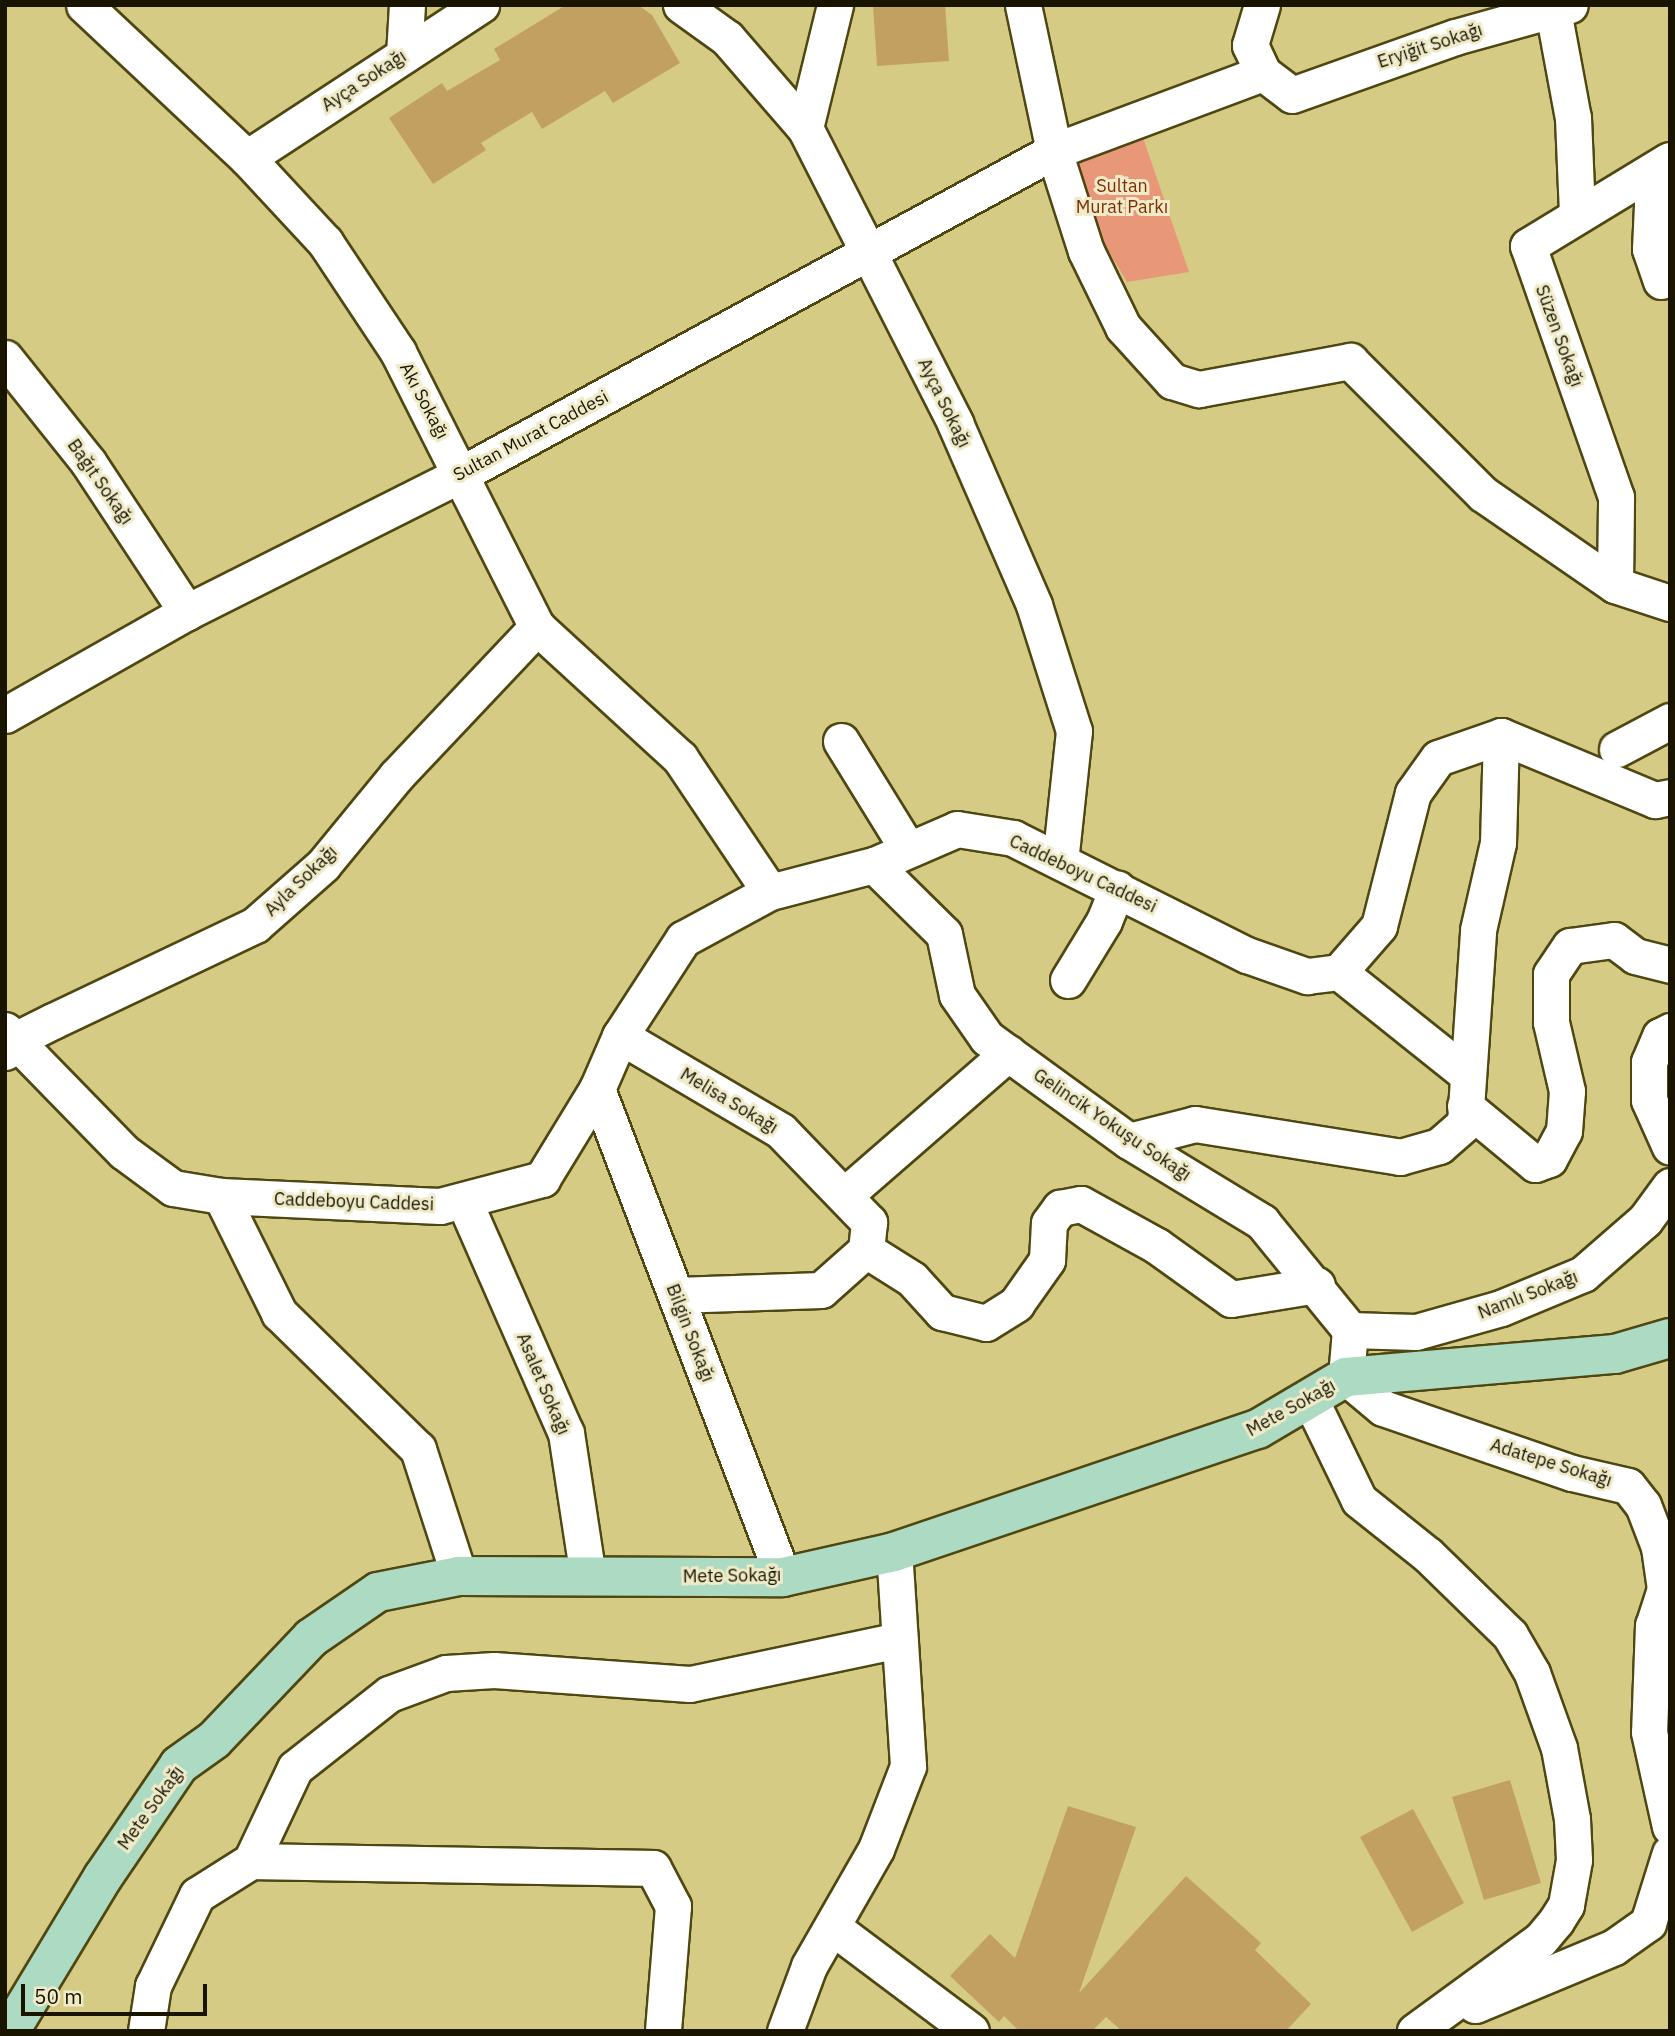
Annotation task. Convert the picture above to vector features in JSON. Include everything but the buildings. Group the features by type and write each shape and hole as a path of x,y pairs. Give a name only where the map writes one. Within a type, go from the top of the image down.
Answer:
{"main road":[{"name":"Mete Sokağı","path":"10,2031 103,1877 179,1765 214,1740 311,1638 378,1592 459,1576 783,1577 894,1552 1258,1429 1346,1377 1615,1354 1670,1338"}],"street":[{"name":"Akı Sokağı","path":"84,5 247,158 326,242 398,352 463,473 537,627 680,758 769,892"},
{"path":"404,55 407,5"},
{"name":"Ayça Sokağı","path":"247,158 481,5"},
{"name":"Ayça Sokağı","path":"681,5 727,38 805,128 955,423 1034,605 1074,731 1060,861"},
{"path":"805,128 835,5"},
{"path":"1023,5 1054,150 1086,251 1123,327 1172,381 1199,389 1350,361 1483,495 1615,585 1663,590"},
{"path":"1054,150 1263,73 1250,45 1262,5"},
{"path":"1558,7 1573,118 1577,215"},
{"name":"Eryiğit Sokağı","path":"1263,73 1292,95 1455,37 1558,7"},
{"name":"Sultan Murat Caddesi","path":"5,715 187,612 463,473 1054,150"},
{"path":"1661,281 1650,249 1650,224 1653,182 1669,160"},
{"name":"Süzen Sokağı","path":"1615,585 1616,496 1528,246 1669,160"},
{"name":"Bağıt Sokağı","path":"5,358 89,462 187,612"},
{"name":"Ayla Sokağı","path":"8,1041 255,925 323,865 397,775 537,627"},
{"path":"1617,749 1670,720"},
{"path":"1670,797 1655,800 1501,736 1438,758 1413,793 1379,926 1339,972 1466,1090 1535,1164 1549,1159 1564,1130 1567,1091 1551,1022 1551,974 1570,946 1614,940 1635,956 1670,965"},
{"path":"1129,1141 1195,1124 1400,1157 1439,1146 1465,1123 1478,930 1498,843 1501,736"},
{"path":"841,741 907,848"},
{"name":"Caddeboyu Caddesi","path":"8,1041 124,1152 173,1188 221,1196 440,1206 542,1179 597,1088 620,1036 682,939 769,892 874,865 907,848 957,829 1013,838 1247,955 1307,976 1339,972"},
{"name":"Gelincik Yokuşu Sokağı","path":"874,865 944,934 957,995 987,1038 1129,1141 1262,1222 1317,1285 1350,1330"},
{"path":"1068,980 1104,921 1117,888"},
{"path":"1670,1031 1660,1036 1649,1062 1649,1100 1670,1147"},
{"name":"Melisa Sokağı","path":"620,1036 781,1131 846,1194 869,1222 866,1250"},
{"path":"846,1194 1008,1053"},
{"name":"Bilgin Sokağı","path":"597,1088 783,1577"},
{"name":"Namlı Sokağı","path":"1350,1330 1416,1332 1501,1308 1583,1274 1644,1220 1670,1186"},
{"path":"221,1196 279,1314 418,1450 459,1576"},
{"name":"Asalet Sokağı","path":"464,1201 566,1433 588,1576"},
{"path":"676,1295 821,1290 866,1250 912,1279 942,1312 986,1323 1016,1304 1047,1260 1049,1223 1060,1208 1081,1204 1157,1246 1231,1300 1317,1285"},
{"path":"1346,1377 1350,1330"},
{"name":"Adatepe Sokağı","path":"1346,1377 1383,1408 1573,1473 1628,1486 1643,1505 1660,1547 1665,1589 1653,1625 1649,1732 1670,1826"},
{"path":"1310,1399 1359,1500 1428,1555 1510,1635 1532,1673 1559,1748 1572,1819 1574,1860 1566,1905 1556,1921 1540,1940 1416,2031"},
{"path":"785,2031 809,1966 835,1928 876,1849 908,1766 894,1552"},
{"path":"146,2031 153,1986 197,1895 251,1861 295,1768 389,1694 446,1673 494,1670 690,1684 899,1640"},
{"path":"1416,2031 1625,1939 1648,1923 1670,1853"},
{"path":"251,1861 653,1868 673,1906 663,2031"},
{"path":"835,1928 971,2031"}],"green space":[{"name":"Sultan Murat Parkı","path":"1139,126 1189,272 1127,282 1084,210 1078,148"}]}
